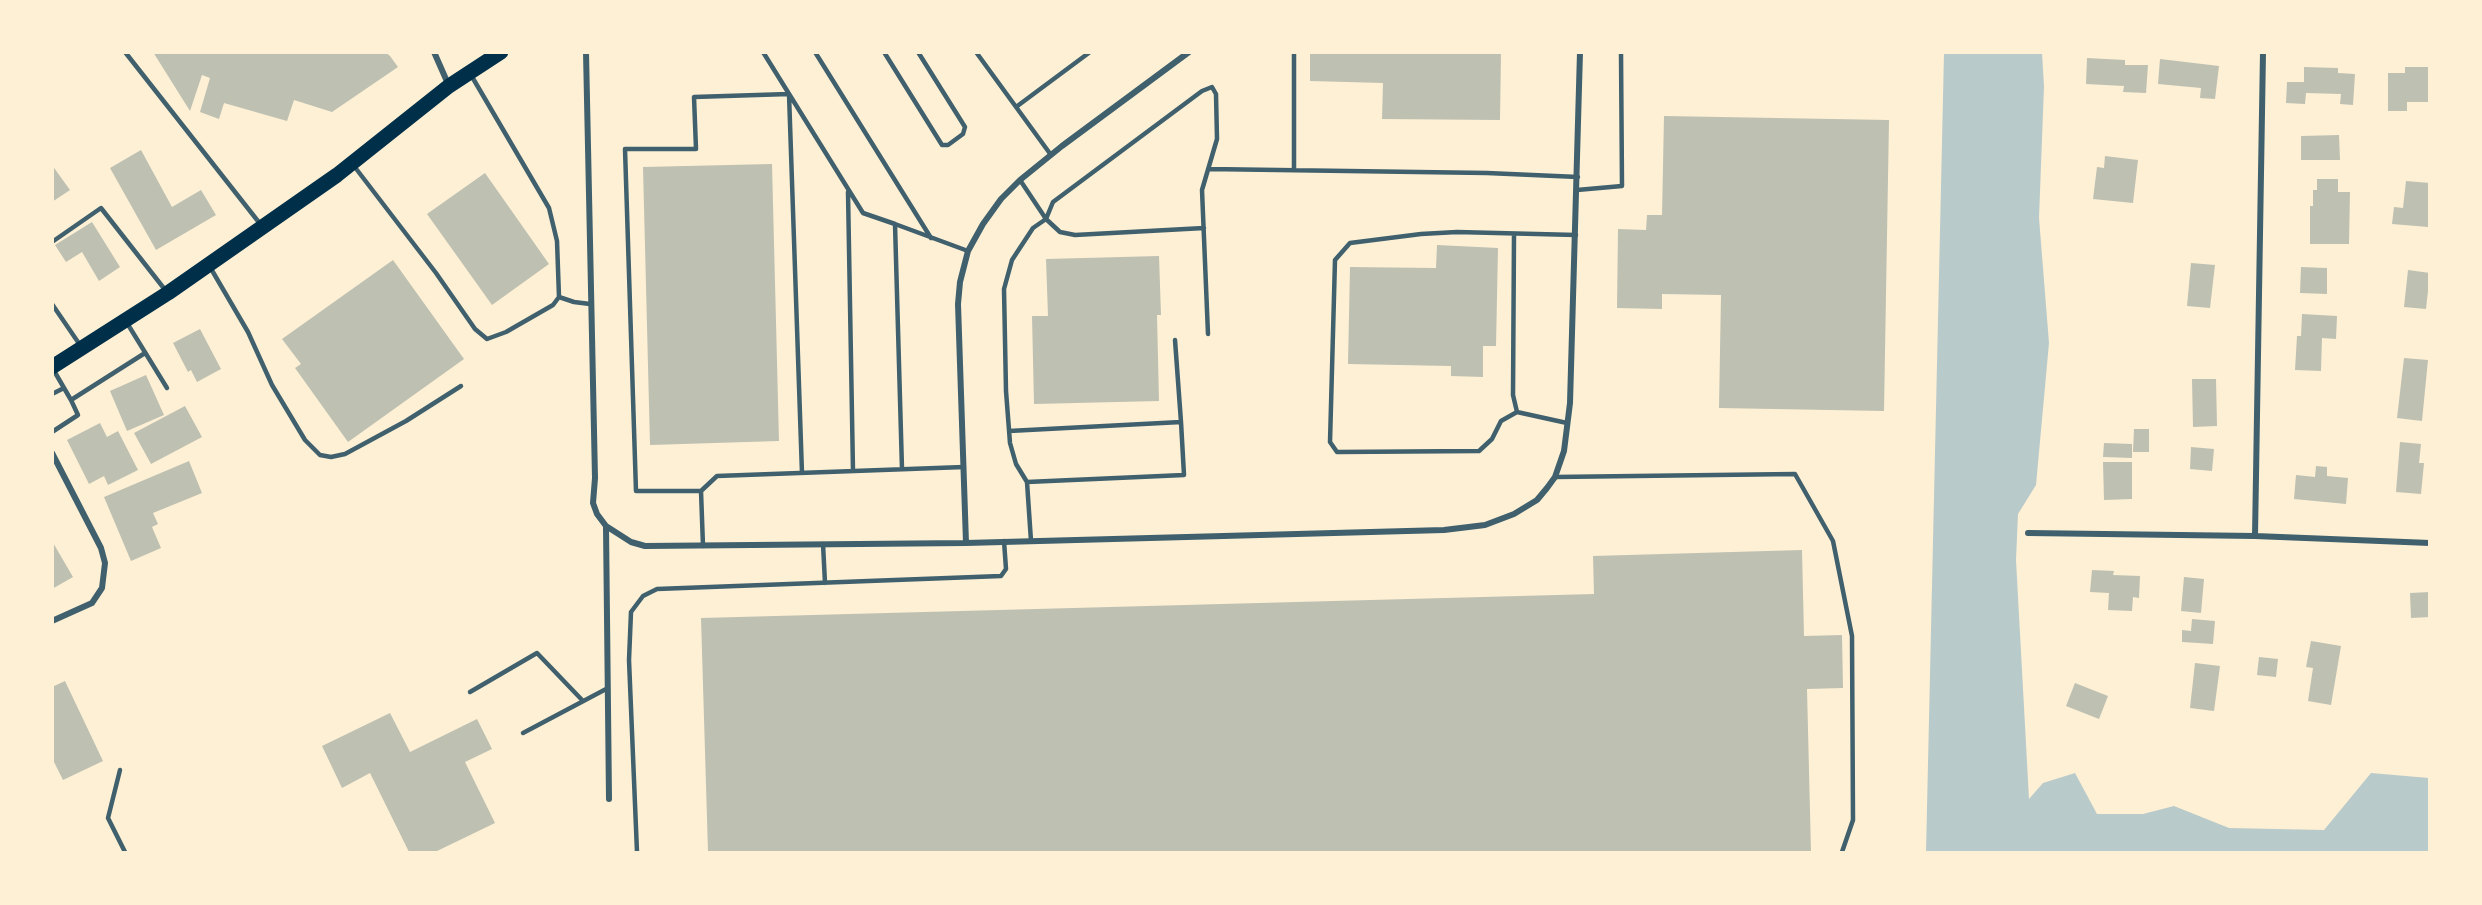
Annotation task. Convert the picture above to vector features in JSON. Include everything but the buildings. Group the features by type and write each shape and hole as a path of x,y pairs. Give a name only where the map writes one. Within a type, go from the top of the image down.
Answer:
{"main road":[{"path":"52,367 168,292 353,164 449,86 501,52"}],"street":[{"path":"434,52 449,86"},
{"path":"586,52 594,503 597,514 606,526 631,543 645,546 966,543 1468,528 1514,514 1537,500 1555,477 1564,451 1568,423 1576,235 1580,52"},
{"path":"966,543 958,304 960,282 968,251 983,224 1001,199 1020,180 1189,52"},
{"path":"2254,536 2263,52"},
{"path":"52,453 101,548 105,572 102,588 92,603 52,621"},
{"path":"606,526 609,799"},
{"path":"2028,533 2254,536 2430,543"}],"lane":[{"path":"125,52 263,227"},
{"path":"763,52 863,213 968,251"},
{"path":"815,52 931,238"},
{"path":"884,52 942,145 948,145 963,134 964,127 918,52"},
{"path":"976,52 1051,155"},
{"path":"1016,107 1090,52"},
{"path":"1294,52 1294,170"},
{"path":"1577,190 1623,186 1621,52"},
{"path":"353,164 436,273 475,329 487,339 506,332 553,305 559,297 557,241 549,208 470,73"},
{"path":"1031,541 1027,482 1016,464 1009,431 1004,289 1012,260 1033,228 1046,219 1053,202 1202,91 1212,87 1216,94 1217,139 1202,190 1208,334"},
{"path":"789,94 802,473"},
{"path":"789,94 694,97 696,149 625,149 636,492 701,491 717,476 964,466"},
{"path":"1208,169 1487,173 1578,177"},
{"path":"1020,180 1046,219 1060,232 1075,235 1204,228"},
{"path":"848,192 853,471"},
{"path":"52,242 101,208 168,292"},
{"path":"895,224 902,469"},
{"path":"1568,423 1517,412 1501,421 1492,439 1479,451 1337,452 1330,442 1335,260 1350,243 1448,232 1576,235"},
{"path":"1514,234 1513,395 1517,412"},
{"path":"208,264 248,332 272,385 304,440 320,455 331,457 345,454 406,421 461,386"},
{"path":"559,297 590,304"},
{"path":"52,304 82,348"},
{"path":"125,320 167,388"},
{"path":"1027,482 1184,475 1175,340"},
{"path":"71,400 145,353"},
{"path":"52,367 78,416 52,432"},
{"path":"52,394 64,388"},
{"path":"1009,431 1181,422"},
{"path":"1555,477 1794,474 1833,541 1852,636 1853,820 1842,852"},
{"path":"701,491 703,546"},
{"path":"637,852 629,660 631,612 643,596 657,589 1001,576 1006,569 1004,541"},
{"path":"823,544 825,583"},
{"path":"470,692 537,653 584,701"},
{"path":"523,733 608,688"},
{"path":"120,770 108,818 125,852"}],"shaded area":[{"path":"1944,53 2042,53 2044,86 2039,218 2049,343 2036,485 2018,514 2016,560 2029,799 2043,783 2075,773 2097,814 2143,814 2174,806 2229,828 2324,830 2371,773 2429,778 2429,852 1926,852"}]}
